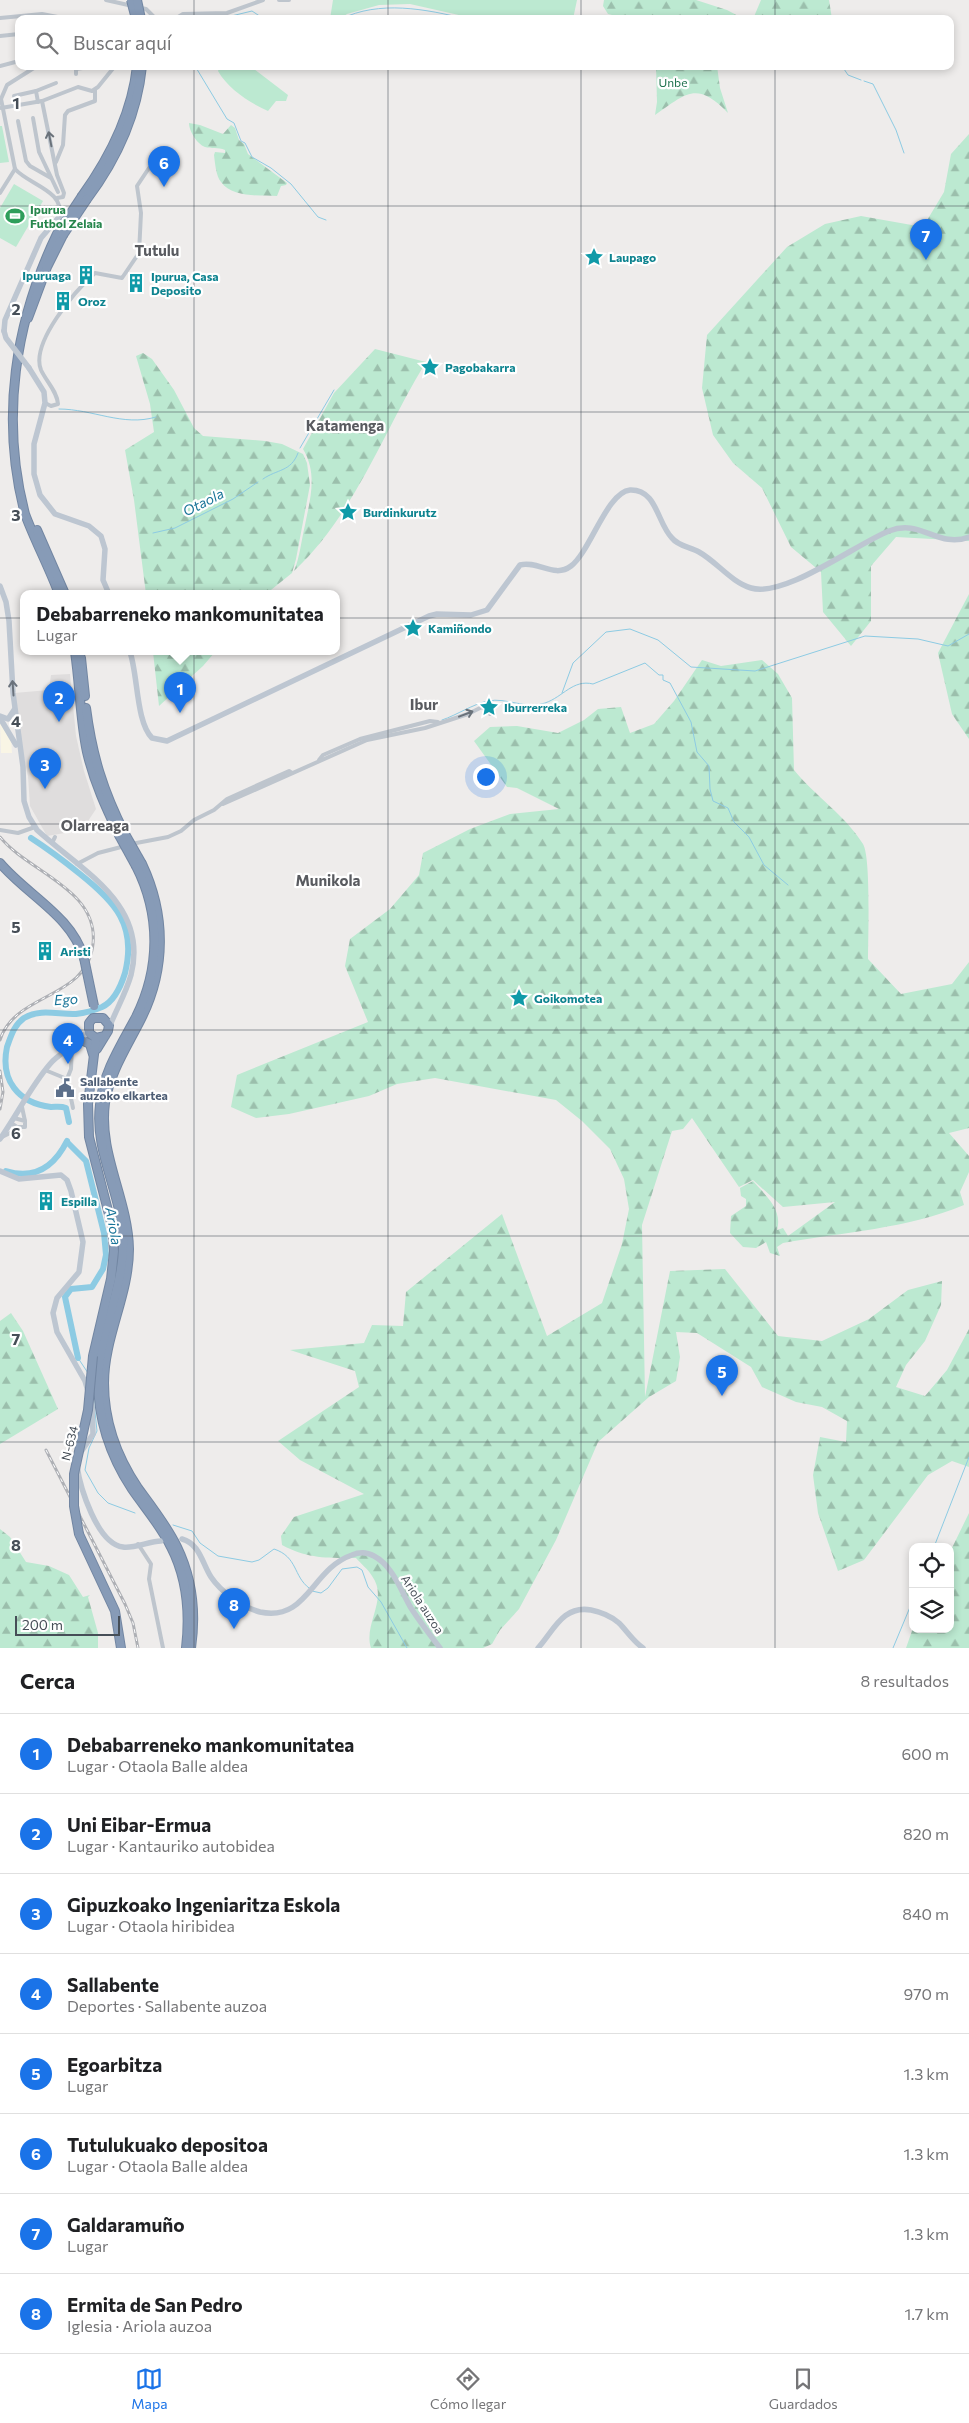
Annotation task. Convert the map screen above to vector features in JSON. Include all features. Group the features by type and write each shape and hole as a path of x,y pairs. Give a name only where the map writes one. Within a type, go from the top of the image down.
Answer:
{"highway":[{"path":"131,0 135,15"},
{"path":"137,0 140,15"},
{"path":"57,590 24,513 13,467 8,423 12,362 24,314 42,265 117,139 129,106 139,70"},
{"path":"60,235 41,282 21,341 16,372 13,423 17,466 29,511 63,590"},
{"path":"75,655 83,730 89,761 100,794 139,865 153,913 155,932 154,964 142,1003 113,1059 103,1085 100,1106 105,1151 121,1220 123,1252 119,1282 100,1359 98,1384 101,1412 108,1442 124,1476 165,1536 178,1562 188,1607 186,1648"},
{"path":"80,655 91,748 104,791 122,834"},
{"path":"0,863 68,926 77,940 84,958 94,1012 88,1030 95,1038 95,1053"},
{"path":"94,1012 104,1019 109,1028 95,1053"},
{"path":"95,1038 105,1036"},
{"path":"80,1040 92,1046 93,1063"},
{"name":"N-634","path":"95,1053 88,1104 89,1137 112,1226 114,1251 111,1279 93,1356 88,1410 74,1474 74,1506 79,1534 115,1611 121,1648"},
{"path":"105,1151 127,1219 129,1253 124,1284 106,1358 104,1384 106,1411 114,1441 127,1470 171,1536 184,1562 193,1607 191,1648"}],"street":[{"path":"106,0 146,9 152,15"},
{"path":"181,15 227,13 263,0"},
{"path":"278,0 289,0"},
{"path":"32,15 47,15"},
{"path":"0,18 15,17"},
{"path":"0,36 15,34"},
{"path":"0,66 15,62"},
{"path":"31,70 7,85 0,105 1,117 15,169 56,197 63,197"},
{"path":"55,164 63,145 65,116 68,110 95,101 95,90 112,70"},
{"path":"14,96 36,91 56,82"},
{"path":"0,105 40,102 78,87 92,91 95,90"},
{"path":"36,91 63,197 59,217 44,234 32,256 5,320 4,331 6,338 29,368 44,392 45,403 34,444 34,474 40,495 55,514 89,526 101,536 105,549 103,580 107,590"},
{"path":"33,118 39,152 51,178 61,191"},
{"path":"18,121 26,161 30,166 51,178"},
{"path":"45,403 51,406 58,404 41,371 39,357 42,344 51,326 79,288 95,273 122,278 137,257 141,213 137,186 149,168"},
{"path":"0,193 15,169"},
{"path":"56,197 61,191"},
{"path":"56,197 60,208"},
{"path":"59,217 75,224"},
{"path":"131,655 136,668 145,727 152,738 167,741 429,616 437,614 471,615 487,610 520,565 536,564 558,571 572,566 618,495 628,490 639,491 648,496 666,532 673,540 703,554 741,584 760,590 784,585 898,528 923,529 952,541 969,537"},
{"path":"0,586 6,602 9,621 14,710 24,801 29,817 36,829 118,901 136,945 131,974 109,1028"},
{"path":"77,864 98,853 148,840 168,837 181,831 194,820 223,804 227,799 289,771 292,773 367,740 402,734 468,714 482,706 490,714"},
{"path":"0,717 8,719 14,710"},
{"path":"0,717 16,744 22,772"},
{"path":"0,830 18,833 36,829"},
{"path":"52,843 55,836"},
{"path":"104,1019 114,1015"},
{"path":"1,1138 45,1070 55,1058 80,1040 88,1030"},
{"path":"80,1040 95,1038"},
{"path":"72,1046 71,1069 67,1079 73,1108"},
{"path":"45,1070 67,1079"},
{"path":"1,1138 24,1127 23,1105"},
{"path":"13,1121 25,1121"},
{"path":"13,1121 20,1128"},
{"path":"0,1171 19,1179 61,1175 67,1180 83,1236 83,1252 79,1272 58,1298 53,1313 57,1332 85,1380 94,1415 93,1434 78,1456 77,1469 91,1512 105,1535 116,1545 122,1547 161,1541"},
{"name":"Ariola auzoa","path":"182,1539 193,1544 210,1576 222,1590 253,1609 268,1613 289,1609 300,1603 327,1568 346,1556 357,1553 376,1557 401,1586 409,1606 440,1648"},
{"path":"138,1544 151,1564 150,1579 163,1648"},
{"path":"538,1648 563,1616 578,1610 596,1611 610,1616 643,1648"}],"shaded area":[{"path":"70,674 76,736 84,771 96,809 82,830 47,836 30,806 28,776 17,725 14,693 49,690 51,675"},
{"path":"0,721 11,737 12,753 1,753"}],"green space":[{"path":"333,0 577,0 574,15 459,15 410,4 379,5 346,15 331,15"},
{"path":"604,0 696,0 736,15 612,15 608,14 603,6"},
{"path":"761,0 829,0 831,15 755,15"},
{"path":"255,70 288,95 286,101 276,101 268,111 261,108 240,95 222,78 218,71"},
{"name":"Unbe","path":"656,70 718,70 720,88 728,113 707,96 699,94 683,96 655,115 657,102"},
{"path":"189,123 223,134 231,125 235,128 239,140 244,144 248,154 287,183 286,185 281,186 277,196 247,195 232,191 221,182 216,169 215,152 225,153 225,150 207,148 199,143 190,130"},
{"path":"0,126 2,126 9,162 0,163"},
{"path":"969,134 969,541 896,537 871,566 871,621 851,646 823,612 821,572 791,547 762,488 733,463 713,435 702,388 707,335 787,247 825,224 861,216 923,227 944,192 951,154"},
{"path":"14,184 43,201 16,247 0,238 0,208"},
{"path":"375,349 426,362 351,498 315,549 294,571 298,560 312,487 308,458 303,449 334,393"},
{"path":"143,353 152,359 174,390 194,428 203,436 282,444 303,454 307,463 310,485 296,559 292,573 271,590 145,590 134,500 125,450 154,432 150,404 136,356"},
{"path":"969,594 969,739 952,714 938,653"},
{"path":"153,655 212,655 203,666 159,706"},
{"path":"702,660 721,666 762,660 778,674 792,698 794,770 848,824 863,844 866,852 869,917 868,959 901,994 952,984 969,962 969,1128 949,1133 969,1156 969,1172 960,1192 964,1205 920,1220 898,1225 783,1243 777,1247 780,1256 770,1253 766,1242 756,1248 743,1247 730,1233 731,1216 746,1206 746,1199 741,1196 740,1188 753,1181 775,1209 778,1222 777,1230 783,1228 788,1236 835,1202 783,1207 753,1180 739,1187 692,1118 683,1129 672,1131 642,1225 645,1397 670,1271 725,1269 778,1336 822,1341 869,1319 908,1290 942,1281 941,1305 925,1341 906,1365 896,1387 925,1396 947,1370 969,1329 969,1467 952,1461 928,1475 864,1560 838,1571 818,1513 813,1475 820,1437 846,1442 847,1421 822,1407 796,1402 762,1387 751,1367 697,1333 676,1332 680,1357 676,1381 649,1397 598,1442 556,1540 519,1609 500,1630 492,1644 483,1648 371,1648 370,1630 378,1594 377,1585 369,1571 356,1558 327,1558 309,1555 291,1550 282,1545 281,1536 294,1517 364,1494 300,1460 278,1441 359,1387 355,1371 290,1350 364,1343 372,1325 403,1326 406,1292 502,1214 547,1336 602,1303 622,1244 629,1209 624,1179 610,1149 582,1121 556,1100 435,1078 397,1084 369,1096 289,1114 256,1118 231,1107 237,1075 368,1022 345,966 350,939 390,909 419,875 423,853 470,829 510,814 559,809 517,788 507,787 474,741 490,727 517,726 558,733 584,720 598,709 621,707 630,733 654,724 674,701"},
{"path":"11,1313 23,1331 58,1409 0,1444 0,1321"},
{"path":"969,1513 969,1648 906,1648 911,1633 954,1633 954,1544"},
{"path":"0,1529 10,1537 26,1562 49,1566 69,1575 83,1597 90,1595 88,1597 98,1633 98,1648 0,1648"}],"waterway":[{"name":"Unbe","path":"351,15 387,8 403,8 448,15"},
{"name":"Unbe","path":"235,15 252,11 258,15"},
{"path":"197,70 227,119 234,123 241,141 245,143 252,157 271,168 291,184 318,217 326,220"},
{"name":"Unbe","path":"845,70 848,75 861,80"},
{"name":"Unbe","path":"864,81 873,84 896,130 904,153"},
{"name":"Otaola","path":"300,448 334,390"},
{"path":"59,409 132,420 156,417"},
{"name":"Otaola","path":"263,479 288,467 292,464 298,453"},
{"name":"Otaola","path":"153,533 175,528 233,499 258,482"},
{"path":"562,693 573,663 606,632 630,629 658,640 691,667 755,671 865,636 918,639 948,646 969,634"},
{"name":"Iburrerreka","path":"442,720 488,701 495,700 538,705 551,700 574,686 586,683 593,684 645,663 659,675 663,675 663,680 670,683 691,722 697,752 709,766 710,789 713,801 728,808 734,822 749,837 764,865 788,885"},
{"name":"Ego","path":"31,838 68,864 113,905 120,916 128,941 125,973 111,1001 99,1008 79,1014 37,1013 30,1015 18,1024 7,1047 6,1070 14,1088 29,1101 39,1105 66,1108 69,1122"},
{"name":"Ego","path":"6,1171 26,1174 43,1169 56,1158 67,1141"},
{"name":"Ariola","path":"67,1142 86,1161 104,1233 106,1255 103,1269 92,1287 71,1289 65,1297 78,1358"},
{"path":"78,1358 88,1373"},
{"path":"93,1393 97,1431 89,1448 85,1470 98,1493 108,1503 135,1513"},
{"path":"936,1543 969,1457"},
{"path":"173,1525 192,1531 200,1543 218,1556 252,1562 259,1560 274,1549 282,1552 309,1588"},
{"path":"312,1591 321,1593 328,1588 342,1569 357,1567 362,1570 368,1587 381,1602 407,1648"},
{"path":"893,1648 909,1610"}],"railway":[{"path":"0,837 27,861 74,895 85,909 92,925 93,944 88,962 78,976 20,1013 8,1024 0,1040"},
{"path":"0,1071 3,1092 0,1109"},
{"path":"46,1450 125,1604 133,1623 138,1648"}],"place":[{"name":"Tutulukuako depositoa","path":"164,187"},
{"name":"Ipurua Futbol Zelaia","path":"15,216"},
{"name":"Laupago","path":"594,257"},
{"name":"Galdaramuño","path":"926,260"},
{"name":"Ipuruaga","path":"86,275"},
{"name":"Ipurua, Casa Deposito","path":"136,283"},
{"name":"Oroz","path":"63,301"},
{"name":"Pagobakarra","path":"430,367"},
{"name":"Burdinkurutz","path":"348,512"},
{"name":"Kamiñondo","path":"413,628"},
{"name":"Iburrerreka","path":"489,707"},
{"name":"Debabarreneko mankomunitatea","path":"180,713"},
{"name":"Uni Eibar-Ermua","path":"59,722"},
{"name":"Gipuzkoako Ingeniaritza Eskola","path":"45,789"},
{"name":"Aristi","path":"45,951"},
{"name":"Goikomotea","path":"519,998"},
{"name":"Sallabente","path":"68,1064"},
{"name":"Sallabente auzoko elkartea","path":"65,1088"},
{"name":"Espilla","path":"46,1201"},
{"name":"Egoarbitza","path":"722,1396"},
{"name":"Ermita de San Pedro","path":"234,1629"}],"district":[{"name":"Tutulu","path":"157,250"},
{"name":"Katamenga","path":"345,425"},
{"name":"Ibur","path":"424,704"},
{"name":"Olarreaga","path":"95,825"},
{"name":"Munikola","path":"328,880"}]}
